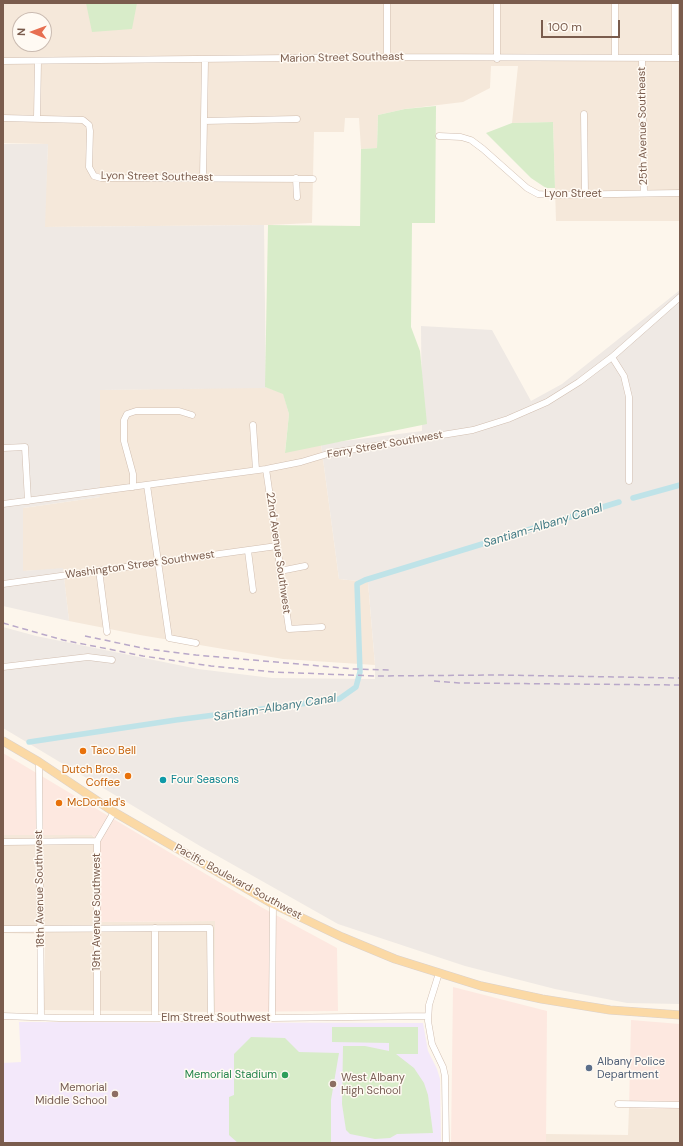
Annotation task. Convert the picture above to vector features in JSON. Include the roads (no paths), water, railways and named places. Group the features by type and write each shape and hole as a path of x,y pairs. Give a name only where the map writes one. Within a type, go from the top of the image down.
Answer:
{"main road":[{"name":"Pacific Boulevard Southwest","path":"3,741 39,762 114,812 273,904 354,942 395,959 481,986 542,1000 610,1010 680,1015"}],"street":[{"path":"387,3 387,58"},
{"path":"496,3 497,59"},
{"path":"614,3 615,58"},
{"path":"675,3 678,58"},
{"name":"Marion Street Southeast","path":"3,61 387,58 678,58"},
{"name":"25th Avenue Southeast","path":"642,59 644,193"},
{"path":"203,178 205,60"},
{"path":"37,118 38,61"},
{"path":"584,114 585,194"},
{"name":"Lyon Street Southeast","path":"3,118 83,120 89,125 90,131 89,167 94,176 101,178 313,178"},
{"path":"204,121 297,119"},
{"name":"Lyon Street","path":"439,136 461,137 471,140 483,148 522,184 538,194 551,196 585,194 680,193"},
{"path":"296,178 296,197"},
{"name":"Ferry Street Southwest","path":"3,504 266,469 301,462 331,453 473,430 508,419 547,402 579,382 612,357 680,297"},
{"path":"612,357 624,376 629,397 629,481"},
{"path":"133,487 133,474 124,441 124,420 127,414 136,411 179,411 192,415"},
{"path":"253,425 256,470"},
{"path":"3,448 25,447 28,501"},
{"name":"22nd Avenue Southwest","path":"266,469 289,629 322,627"},
{"path":"147,485 170,638 196,643"},
{"name":"Washington Street Southwest","path":"3,584 277,546"},
{"path":"248,550 253,590"},
{"path":"280,571 305,566"},
{"path":"99,570 107,632"},
{"path":"3,667 88,657 112,660"},
{"name":"18th Avenue Southwest","path":"39,762 41,1017"},
{"name":"19th Avenue Southwest","path":"97,1017 97,841 114,812"},
{"path":"3,842 97,841"},
{"path":"272,1018 273,904"},
{"path":"155,928 155,1017"},
{"path":"3,929 210,928 211,1018"},
{"path":"439,974 430,1000 428,1016 431,1038 445,1076 446,1143"},
{"name":"Elm Street Southwest","path":"3,1016 272,1018 428,1016"},
{"path":"618,1104 680,1105"}],"waterway":[{"name":"Santiam-Albany Canal","path":"633,498 680,485"},
{"name":"Santiam-Albany Canal","path":"29,742 176,720 339,699 356,687 360,672 357,584 365,580 619,502"}],"railway":[{"path":"3,623 63,640 143,656 211,666 274,672 374,676 497,675 680,678"},
{"path":"85,636 147,649 196,655 354,669 392,670"},
{"path":"434,681 459,683 680,685"}],"place":[{"name":"Taco Bell","path":"83,751"},
{"name":"Dutch Bros. Coffee","path":"128,776"},
{"name":"Four Seasons","path":"163,780"},
{"name":"McDonald's","path":"59,803"},
{"name":"Albany Police Department","path":"589,1068"},
{"name":"Memorial Stadium","path":"285,1075"},
{"name":"West Albany High School","path":"333,1084"},
{"name":"Memorial Middle School","path":"115,1094"}]}
